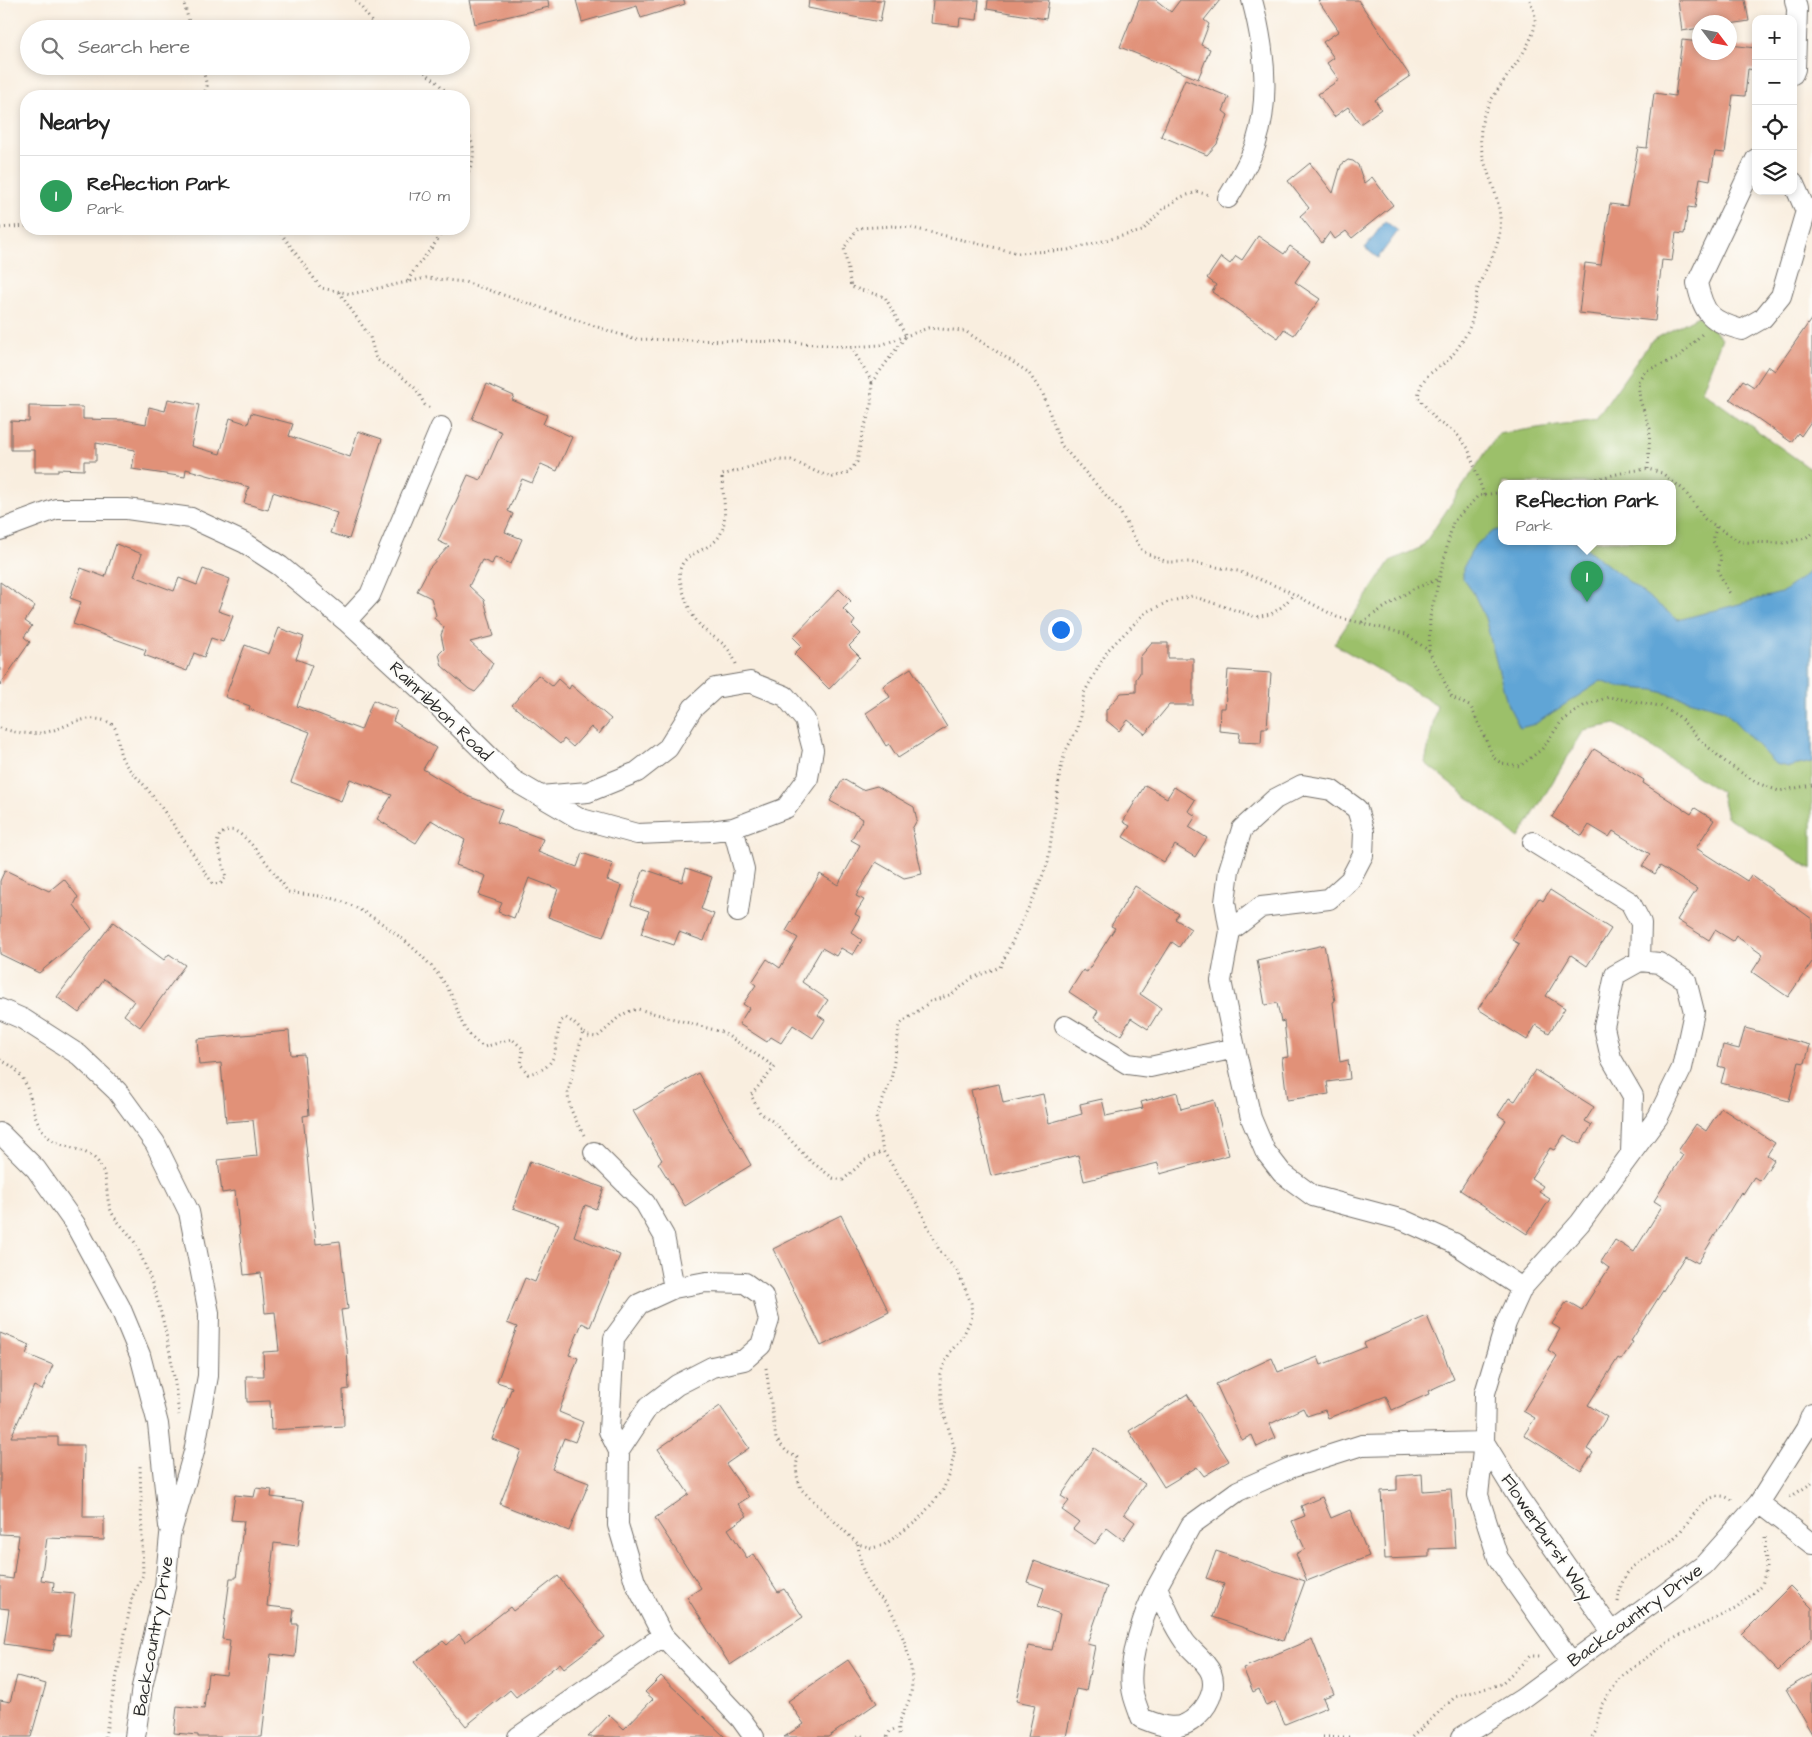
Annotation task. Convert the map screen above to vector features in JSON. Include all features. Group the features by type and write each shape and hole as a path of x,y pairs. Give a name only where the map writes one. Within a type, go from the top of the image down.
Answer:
{"street":[{"path":"1228,198 1256,144 1264,104 1260,31 1252,0"},
{"path":"1795,0 1795,60"},
{"path":"1752,167 1697,283 1702,304 1718,323 1742,330 1763,318 1781,296 1806,211 1797,191"},
{"path":"346,621 370,595 441,427"},
{"name":"Rainribbon Road","path":"0,530 56,509 127,509 190,518 245,543 280,566 346,621 434,702 513,780 540,796 578,818 637,834 711,831 733,828 786,808 808,778 813,750 805,720 785,696 750,682 715,688 693,708 668,748 637,772 588,792 540,796"},
{"path":"1230,931 1261,907 1329,899 1350,880 1363,855 1364,832 1357,808 1331,790 1302,786 1275,799 1242,829 1229,870 1225,902 1230,931 1221,981 1251,1118 1265,1151 1282,1173 1313,1196 1404,1220 1454,1243 1522,1288"},
{"path":"733,828 744,869 738,912"},
{"path":"1533,842 1630,902 1642,923 1640,961 1616,975 1604,1027 1611,1058 1633,1096 1631,1152"},
{"name":"Flowerburst Way","path":"1571,1662 1498,1558 1478,1495 1484,1442 1484,1393 1506,1323 1522,1288 1580,1223 1658,1117 1682,1068 1694,1012 1686,980 1659,963 1640,961"},
{"name":"Backcountry Drive","path":"0,1009 23,1019 78,1055 117,1091 155,1143 190,1212 209,1313 208,1376 194,1452 170,1535 165,1587 142,1687 135,1737"},
{"path":"1065,1026 1128,1064 1150,1067 1235,1048"},
{"name":"Backcountry Drive","path":"0,1134 36,1169 75,1224 120,1308 142,1364 158,1424 170,1535"},
{"path":"594,1152 645,1203 664,1236 674,1288"},
{"path":"619,1452 648,1407 677,1385 712,1367 744,1360 761,1345 769,1320 763,1296 745,1283 706,1282 674,1288 639,1304 614,1338 609,1431 619,1452 618,1525 635,1582 663,1636 741,1720 754,1737"},
{"name":"Backcountry Drive","path":"1462,1737 1522,1699 1704,1565 1806,1429 1812,1414"},
{"path":"1157,1587 1167,1612 1186,1643 1208,1666 1214,1688 1205,1708 1190,1724 1165,1728 1141,1718 1132,1687 1136,1641 1157,1587 1191,1525 1238,1491 1290,1468 1362,1445 1484,1442"},
{"name":"Flowerburst Way","path":"1484,1442 1516,1494 1612,1632"},
{"path":"1750,1504 1812,1544"},
{"path":"518,1737 536,1730 663,1636"}],"path":[{"path":"183,0 189,20"},
{"path":"356,0 370,20"},
{"path":"1484,495 1468,448 1455,432 1438,422 1418,397 1420,385 1430,372 1450,358 1470,325 1478,288 1499,242 1501,219 1498,201 1481,154 1480,137 1488,104 1518,60 1532,34 1535,18 1530,0"},
{"path":"204,75 207,86 205,90"},
{"path":"429,75 445,90"},
{"path":"470,136 474,145 470,169"},
{"path":"906,336 884,297 851,286 844,248 858,228 893,226 912,228 1018,253 1068,250 1142,231 1164,209 1181,197 1197,192 1228,198"},
{"path":"0,228 20,226"},
{"path":"282,235 321,288 351,294 426,278 465,282 633,339 790,342 851,347 881,345 928,328 965,331 1028,372 1043,394 1062,446 1119,510 1142,551 1168,562 1189,562 1238,571 1294,594 1337,617 1406,634 1429,651 1452,697 1471,707 1494,758 1501,764 1520,766 1542,749 1561,722 1585,705 1609,698 1660,706 1678,716 1702,742 1728,764 1757,783 1779,791 1812,785"},
{"path":"408,282 414,268 438,241 440,235"},
{"path":"338,291 370,337 376,359 416,389 425,405"},
{"path":"1648,469 1651,439 1638,390 1638,381 1646,371 1678,358 1715,319"},
{"path":"872,382 906,336"},
{"path":"739,684 737,666 731,650 696,620 681,586 678,572 682,564 719,538 724,526 722,475 775,460 791,460 819,473 833,477 848,473 857,462 862,435 871,407 872,382 851,347"},
{"path":"1591,480 1630,470 1648,469 1662,473 1671,480"},
{"path":"1676,484 1684,490 1705,519 1740,542 1786,543 1812,534"},
{"path":"1429,651 1430,617 1453,522 1478,496 1498,493"},
{"path":"1716,526 1713,541 1721,557 1718,571 1730,594"},
{"path":"1361,622 1413,589 1440,578"},
{"path":"754,1351 766,1362 776,1439 787,1452 798,1458 796,1476 801,1489 858,1544 872,1548 884,1546 917,1521 942,1492 950,1474 954,1450 942,1410 940,1374 950,1352 962,1338 972,1317 971,1303 958,1272 939,1250 919,1207 883,1151 876,1117 891,1080 900,1024 930,1002 952,994 972,978 1000,967 1036,892 1048,862 1060,772 1065,752 1078,728 1084,694 1108,650 1146,612 1168,602 1192,596 1256,617 1271,614 1283,606 1294,594"},
{"path":"0,728 18,732 42,733 74,722 94,718 109,721 119,733 121,755 126,766 148,789 213,884 221,883 226,877 217,843 220,834 229,830 236,832 265,861 288,892 339,900 374,919 407,944 434,968 442,980 466,1033 484,1047 512,1039 523,1049 521,1065 528,1074 540,1071 549,1065 555,1055 561,1022 566,1018 583,1032 597,1037 609,1028 624,1012 638,1010 722,1032 775,1067 751,1095 760,1113 775,1123 808,1160 824,1173 833,1178 843,1180 865,1160 883,1151"},
{"path":"583,1032 570,1077 568,1101 575,1120 594,1152"},
{"path":"0,1060 16,1069 24,1078 38,1124 48,1138 94,1158 104,1174 113,1215 133,1240 162,1313 177,1386 180,1418"},
{"path":"105,1737 132,1597 143,1575 140,1464 162,1460"},
{"path":"1790,1497 1812,1482"},
{"path":"1618,1603 1619,1592 1627,1572 1640,1559 1675,1538 1704,1502 1720,1496 1750,1504"},
{"path":"1592,1737 1596,1731 1602,1704 1621,1677 1667,1642 1737,1608 1762,1585 1766,1568 1764,1528"},
{"path":"858,1544 864,1574 871,1588 885,1602 894,1619 910,1665 912,1682 910,1697 897,1728 900,1737"},
{"path":"1412,1737 1455,1698 1500,1684 1530,1656 1547,1656"},
{"path":"887,1737 890,1731 897,1728"},
{"path":"858,1737 859,1735 865,1737"},
{"path":"1322,1737 1351,1737"}],"green space":[{"path":"1698,316 1722,338 1702,391 1812,470 1812,869 1727,817 1721,792 1616,724 1584,730 1519,838 1425,763 1437,705 1334,644 1390,561 1422,547 1498,434 1596,419 1651,341"}],"water":[{"path":"1385,221 1398,231 1378,258 1365,248"},
{"path":"1498,530 1498,545 1582,545 1678,620 1781,593 1812,570 1812,762 1789,767 1775,764 1724,710 1654,690 1618,687 1601,681 1535,724 1520,728 1507,703 1485,618 1473,592 1463,579 1463,568 1475,545"}],"building":[{"path":"470,0 548,0 549,7 475,24"},
{"path":"576,0 684,0 685,4 641,18 637,6 582,22"},
{"path":"809,0 884,0 880,22 808,8"},
{"path":"933,0 979,0 977,20 960,18 959,26 931,23"},
{"path":"988,0 1049,0 1046,19 987,9"},
{"path":"1139,0 1156,0 1171,12 1180,0 1220,0 1204,20 1209,24 1201,45 1210,49 1198,79 1120,47"},
{"path":"1318,0 1358,0 1410,76 1375,100 1381,109 1360,124 1348,107 1334,117 1318,94 1339,80 1327,63 1334,58 1323,42 1339,31"},
{"path":"1678,0 1745,0 1749,21 1737,23 1737,15 1692,15 1692,29 1682,31"},
{"path":"1682,40 1692,41 1692,60 1737,60 1737,46 1752,48 1752,70 1748,69 1745,96 1733,95 1725,153 1715,152 1710,180 1700,178 1695,208 1688,207 1684,234 1676,233 1672,261 1662,260 1655,321 1579,313 1585,263 1601,265 1610,204 1627,206 1638,147 1647,148 1654,93 1675,96"},
{"path":"1185,79 1229,97 1223,111 1228,115 1217,144 1207,155 1161,136"},
{"path":"1348,160 1358,165 1364,183 1372,177 1393,205 1352,238 1346,231 1335,239 1330,232 1322,243 1300,216 1309,208 1288,181 1310,163 1333,193 1341,165"},
{"path":"1258,236 1284,254 1290,246 1310,260 1295,282 1320,299 1294,335 1284,329 1278,338 1212,292 1216,285 1207,278 1221,257 1230,264 1236,256 1242,260"},
{"path":"1812,318 1812,420 1801,436 1798,433 1791,442 1730,399 1743,380 1754,387 1768,366 1775,371"},
{"path":"487,384 514,396 512,400 547,415 543,424 572,437 557,471 541,464 532,483 522,479 508,511 513,514 505,532 522,539 511,564 495,557 492,564 482,560 469,586 484,600 494,636 470,642 493,663 483,683 475,692 442,666 439,654 444,649 441,635 444,627 434,618 436,615 431,598 417,591 429,568 449,546 438,541 468,475 481,480 502,432 472,419"},
{"path":"168,399 199,405 191,446 220,454 230,418 248,424 251,413 293,424 289,436 350,457 358,431 382,439 349,539 330,533 337,513 273,492 268,510 244,503 249,487 186,469 185,477 132,469 135,450 96,443 96,461 84,461 84,470 58,469 58,472 35,472 35,450 11,450 11,421 29,422 29,406 83,407 83,419 125,420 146,424 149,407 165,411"},
{"path":"116,544 142,554 134,576 174,591 179,578 197,585 203,569 230,579 218,611 233,616 223,642 211,638 204,657 194,653 187,671 144,655 146,650 73,624 81,602 70,598 81,568 105,577"},
{"path":"0,582 35,606 25,621 32,626 24,637 30,642 0,685"},
{"path":"839,589 851,601 843,609 855,621 852,625 861,634 849,646 860,657 829,689 794,654 802,646 793,637"},
{"path":"279,628 304,637 296,659 312,665 297,706 361,730 373,700 397,710 393,721 436,748 423,769 467,796 502,809 497,822 543,839 538,852 577,867 582,853 613,864 607,880 622,886 603,937 548,917 558,889 529,878 514,918 498,912 502,903 479,895 486,876 456,865 465,840 431,820 416,843 377,819 392,795 350,779 341,801 291,782 310,732 249,709 250,706 225,697 245,645 269,654"},
{"path":"1152,643 1168,643 1168,658 1193,658 1193,705 1169,705 1145,734 1128,720 1119,731 1106,720 1106,710 1121,693 1136,692 1136,679 1140,673 1140,657"},
{"path":"911,668 947,727 898,758 889,744 886,746 866,713 890,697 883,686"},
{"path":"1228,670 1271,673 1267,728 1262,728 1261,743 1239,742 1240,733 1219,731 1220,708 1225,708"},
{"path":"538,675 552,686 558,679 569,689 571,685 611,719 599,734 591,727 573,747 564,739 560,744 512,705"},
{"path":"1594,749 1644,780 1643,783 1691,814 1695,808 1714,820 1696,848 1747,881 1751,875 1812,919 1812,962 1788,997 1752,972 1763,955 1736,936 1733,941 1715,930 1709,940 1677,920 1697,889 1660,866 1655,874 1642,866 1650,854 1613,831 1609,837 1589,825 1582,836 1552,817"},
{"path":"843,779 862,790 877,786 914,807 917,820 912,829 922,874 904,878 876,862 856,896 864,900 855,914 860,917 851,932 862,940 853,955 841,948 836,956 822,948 802,982 828,1000 818,1015 825,1020 813,1038 793,1025 781,1043 771,1037 767,1042 739,1024 749,1008 743,1004 756,985 752,982 767,959 780,968 798,938 786,931 820,874 838,885 860,845 851,840 863,819 830,801"},
{"path":"1145,785 1167,798 1174,787 1195,800 1188,811 1196,816 1189,827 1207,838 1195,857 1175,845 1164,862 1123,837 1130,826 1123,822"},
{"path":"686,868 712,877 701,909 714,914 704,941 679,932 674,945 641,934 649,911 631,905 644,869 682,882"},
{"path":"5,870 49,891 64,879 78,897 74,905 92,929 39,973 0,954 0,881"},
{"path":"1135,886 1179,914 1175,919 1191,929 1179,947 1172,942 1140,994 1161,1008 1148,1029 1131,1018 1121,1035 1094,1018 1098,1011 1069,992 1083,970 1087,972 1115,928 1111,926"},
{"path":"1550,890 1611,929 1587,966 1571,955 1546,996 1565,1008 1549,1033 1536,1025 1527,1040 1478,1009 1519,944 1512,940 1539,898 1543,901"},
{"path":"113,922 164,960 169,954 185,965 140,1027 124,1015 134,1001 104,979 79,1013 57,997"},
{"path":"1324,945 1335,1001 1333,1002 1340,1062 1348,1060 1350,1079 1327,1082 1329,1094 1287,1100 1282,1058 1288,1057 1284,1021 1281,1022 1277,1003 1265,1005 1257,960"},
{"path":"1745,1028 1810,1045 1805,1063 1799,1062 1789,1101 1721,1083 1725,1068 1718,1066 1723,1045 1739,1049"},
{"path":"289,1031 291,1055 304,1054 309,1115 303,1116 316,1244 340,1241 348,1309 341,1310 347,1348 349,1389 343,1390 344,1426 271,1430 270,1401 247,1402 246,1376 264,1376 263,1352 279,1351 275,1312 265,1313 261,1273 244,1275 235,1191 222,1193 218,1160 257,1156 253,1120 226,1122 221,1063 199,1065 197,1039"},
{"path":"1535,1070 1594,1107 1585,1121 1592,1125 1580,1144 1564,1135 1554,1150 1550,1148 1531,1178 1543,1186 1539,1192 1550,1199 1527,1234 1460,1190 1506,1120 1498,1115 1509,1098 1515,1101"},
{"path":"698,1073 751,1165 685,1206 658,1163 662,1160 633,1111"},
{"path":"999,1084 1003,1103 1043,1094 1049,1123 1082,1114 1080,1104 1102,1099 1106,1116 1143,1108 1141,1102 1177,1092 1181,1109 1214,1100 1229,1155 1160,1174 1158,1163 1084,1181 1078,1155 991,1176 971,1090"},
{"path":"1721,1108 1775,1143 1767,1155 1774,1160 1760,1181 1754,1177 1743,1194 1741,1192 1698,1263 1685,1256 1631,1341 1633,1342 1621,1360 1618,1358 1588,1405 1607,1417 1587,1449 1593,1453 1581,1471 1524,1435 1535,1418 1523,1411 1557,1356 1548,1350 1560,1329 1552,1324 1567,1301 1582,1310 1609,1268 1601,1262 1615,1240 1634,1252 1662,1206 1654,1201 1683,1155 1678,1151 1696,1124 1706,1131"},
{"path":"530,1161 604,1188 596,1209 585,1205 574,1236 620,1255 590,1327 582,1323 569,1355 578,1358 559,1412 583,1422 575,1442 564,1438 552,1469 589,1483 569,1531 500,1504 521,1450 492,1439 512,1387 497,1382 517,1327 507,1323 525,1278 535,1282 559,1224 513,1208"},
{"path":"841,1215 889,1312 821,1346 773,1249"},
{"path":"1427,1316 1454,1379 1428,1391 1429,1394 1392,1410 1386,1396 1328,1418 1325,1410 1307,1416 1303,1408 1270,1424 1276,1438 1257,1447 1252,1435 1242,1440 1216,1384 1272,1358 1278,1372 1318,1357 1321,1365 1366,1347 1364,1343"},
{"path":"0,1333 30,1345 26,1354 53,1365 42,1390 34,1386 11,1437 58,1437 58,1445 84,1445 83,1517 104,1517 104,1540 47,1538 41,1580 54,1582 53,1592 75,1594 70,1636 56,1635 53,1651 4,1644 9,1609 0,1608 0,1577 13,1579 19,1535 0,1534"},
{"path":"1187,1394 1229,1461 1204,1476 1197,1467 1164,1487 1129,1431"},
{"path":"720,1406 749,1448 726,1464 749,1497 738,1504 747,1516 728,1529 747,1558 753,1554 778,1592 784,1589 803,1617 730,1665 687,1597 701,1588 655,1518 689,1494 658,1449"},
{"path":"1094,1448 1145,1484 1124,1514 1135,1522 1123,1540 1107,1528 1095,1544 1073,1529 1079,1522 1062,1510 1069,1501 1061,1496"},
{"path":"1422,1474 1423,1491 1451,1489 1455,1548 1429,1549 1429,1557 1385,1559 1381,1491 1397,1490 1397,1476"},
{"path":"256,1488 272,1490 271,1497 304,1501 298,1546 274,1543 267,1606 294,1609 292,1624 298,1624 295,1657 271,1654 262,1737 198,1737 198,1735 174,1733 177,1706 204,1709 208,1673 226,1675 230,1640 222,1639 230,1578 236,1578 244,1521 231,1520 235,1495 254,1497"},
{"path":"1322,1497 1331,1518 1350,1510 1369,1556 1307,1581 1296,1554 1305,1549 1292,1521 1305,1516 1301,1506"},
{"path":"1216,1551 1305,1581 1283,1641 1212,1617 1224,1584 1206,1578"},
{"path":"1034,1561 1107,1587 1087,1644 1095,1646 1086,1691 1076,1689 1066,1737 1028,1737 1035,1705 1016,1701 1028,1646 1052,1650 1060,1614 1038,1606 1044,1588 1027,1582"},
{"path":"558,1576 605,1637 564,1668 560,1663 516,1697 510,1690 466,1726 414,1662 443,1641 447,1645 459,1634 465,1642 510,1607 513,1611"},
{"path":"1790,1586 1812,1608 1812,1637 1778,1671 1742,1634"},
{"path":"1312,1639 1334,1694 1323,1698 1327,1707 1285,1724 1275,1702 1266,1706 1259,1689 1253,1692 1243,1668"},
{"path":"848,1660 877,1703 828,1737 784,1737 804,1724 788,1701"},
{"path":"1812,1674 1812,1734 1786,1689"},
{"path":"17,1676 46,1684 31,1737 0,1737 0,1700 10,1702"},
{"path":"661,1676 725,1737 588,1737 609,1715 624,1729 653,1699 645,1692"}],"place":[{"name":"Reflection Park","path":"1587,602"}]}
